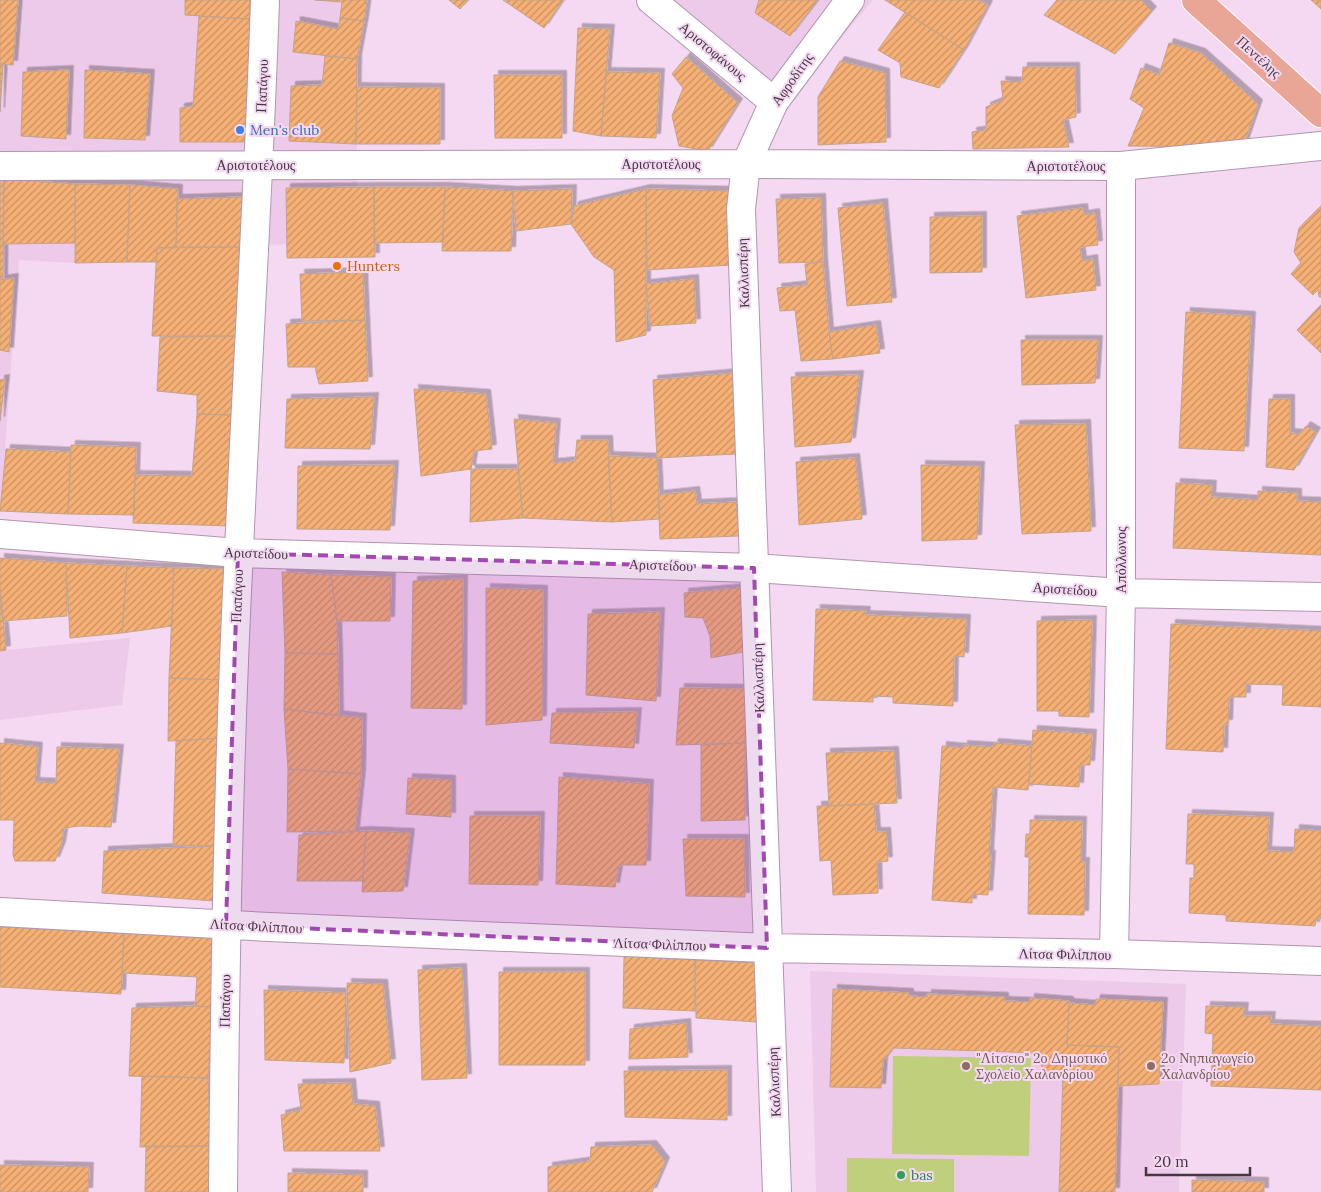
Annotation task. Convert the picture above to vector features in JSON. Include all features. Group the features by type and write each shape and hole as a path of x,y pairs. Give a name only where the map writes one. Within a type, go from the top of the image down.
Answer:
{"main road":[{"name":"Πεντέλης","path":"1196,0 1321,113"}],"street":[{"name":"Παπάγου","path":"223,1192 226,925 238,553 266,0"},
{"name":"Αριστοφάνους","path":"651,0 774,102"},
{"name":"Αφροδίτης","path":"746,164 774,102 850,0"},
{"name":"Αριστοτέλους","path":"0,166 746,164 1121,166 1321,146"},
{"name":"Καλλισπέρη","path":"746,164 741,209 767,948 776,1123 777,1192"},
{"name":"Απόλλωνος","path":"1114,954 1121,593 1121,166"},
{"name":"Αριστείδου","path":"0,534 238,553 754,568 1121,593 1321,597"},
{"name":"Λίτσα Φιλίππου","path":"0,912 226,925 767,948 1114,954 1321,961"}],"highlighted area":[{"path":"238,553 754,568 767,948 226,925"}],"shaded area":[{"path":"0,0 367,0 357,59 357,187 374,187 375,257 287,258 287,244 242,247 157,248 156,262 75,263 19,260 0,518"},
{"path":"644,0 873,0 774,118"},
{"path":"0,587 7,650 130,638 122,705 0,720"},
{"name":"\"Λίτσειο\" 2ο Δημοτικό Σχολείο Χαλανδρίου","path":"810,971 1186,984 1179,1192 816,1192"}],"green space":[{"path":"893,1056 1031,1058 1029,1156 892,1154"},
{"name":"bas","path":"847,1158 954,1159 954,1192 847,1192"}],"building":[{"path":"0,0 18,0 13,65 0,64"},
{"path":"185,0 250,0 250,19 185,15"},
{"path":"315,0 367,0 364,21 340,18 342,2"},
{"path":"449,0 468,0 460,9"},
{"path":"503,0 563,0 544,28"},
{"path":"759,0 817,1 790,36 755,13"},
{"path":"885,0 978,0 988,5 964,50"},
{"path":"1057,0 1141,0 1152,11 1115,54 1044,15"},
{"path":"1311,0 1321,0 1321,9"},
{"path":"905,12 964,50 939,88 901,77 900,63 878,50"},
{"path":"199,16 250,19 247,142 180,142 180,108 193,106"},
{"path":"340,18 364,21 357,59 293,52 296,21 338,29"},
{"path":"578,28 610,29 601,136 573,131"},
{"path":"1169,43 1201,53 1258,104 1243,147 1128,146 1144,108 1130,99 1141,68 1159,75"},
{"path":"325,56 357,59 356,144 289,141 291,86 322,85"},
{"path":"686,57 738,103 708,151 679,146 672,116 683,88 672,74"},
{"path":"840,61 885,73 886,142 818,145 818,97"},
{"path":"0,64 3,64 0,112"},
{"path":"1023,67 1075,67 1076,117 1063,120 1069,147 973,149 972,132 986,130 986,107 1003,100 1001,81 1022,82"},
{"path":"69,70 66,139 21,136 23,72"},
{"path":"85,70 150,74 145,140 84,138"},
{"path":"606,72 660,73 656,138 601,136"},
{"path":"494,75 562,75 562,138 495,138"},
{"path":"357,87 440,88 440,144 356,144"},
{"path":"0,179 4,179 3,279 0,279"},
{"path":"4,179 75,184 75,243 3,244"},
{"path":"75,184 130,185 127,262 75,263"},
{"path":"130,185 178,189 176,247 157,248 156,262 127,262"},
{"path":"374,187 445,187 443,242 374,243"},
{"path":"374,187 375,257 287,258 286,188"},
{"path":"445,187 513,191 511,251 442,251"},
{"path":"572,189 571,224 516,231 513,191"},
{"path":"646,189 729,191 731,265 647,270"},
{"path":"646,189 646,335 616,342 614,270 594,257 571,224 574,206"},
{"path":"242,197 242,247 176,247 177,199"},
{"path":"821,198 823,262 779,263 776,199"},
{"path":"883,203 892,302 847,306 838,208"},
{"path":"1321,206 1321,297 1319,297 1318,290 1313,295 1291,274 1301,263 1294,252 1299,228"},
{"path":"1083,208 1084,215 1095,213 1098,245 1080,247 1082,261 1093,259 1096,290 1026,298 1017,216"},
{"path":"982,216 982,272 930,273 930,217"},
{"path":"242,247 240,336 152,336 157,248"},
{"path":"823,262 833,359 801,361 795,310 780,311 777,288 807,285 805,264"},
{"path":"363,272 365,320 302,321 300,274"},
{"path":"14,278 9,352 0,350 0,280"},
{"path":"694,279 696,323 650,326 646,284"},
{"path":"1321,305 1321,353 1297,330"},
{"path":"1186,312 1251,316 1244,451 1179,448"},
{"path":"365,320 368,381 319,384 315,367 288,367 286,324"},
{"path":"876,325 880,353 833,359 829,332"},
{"path":"240,336 233,415 197,414 197,395 157,391 160,337"},
{"path":"1021,340 1098,340 1095,383 1022,385"},
{"path":"735,373 736,454 657,458 653,380"},
{"path":"859,375 851,442 795,447 791,377"},
{"path":"5,379 0,421 0,380"},
{"path":"414,389 486,394 492,449 474,451 471,469 421,476"},
{"path":"374,397 370,449 285,448 287,399"},
{"path":"1269,399 1290,399 1290,433 1300,434 1306,426 1316,432 1294,470 1266,467"},
{"path":"197,414 233,415 230,526 133,523 135,475 192,476"},
{"path":"514,419 556,423 553,463 575,461 577,440 608,440 612,522 523,518"},
{"path":"1086,424 1091,531 1022,534 1015,425"},
{"path":"71,445 136,447 134,515 68,514"},
{"path":"6,449 71,452 68,514 0,511"},
{"path":"608,456 657,458 660,519 612,522"},
{"path":"855,458 862,519 799,525 796,462"},
{"path":"394,465 390,530 297,529 298,466"},
{"path":"921,465 980,466 977,539 922,541"},
{"path":"471,469 518,469 523,518 470,522"},
{"path":"1176,483 1212,485 1211,497 1258,500 1258,491 1297,493 1297,501 1321,502 1321,555 1173,548"},
{"path":"695,491 697,504 736,502 739,536 660,539 658,495"},
{"path":"0,558 66,563 67,616 3,621"},
{"path":"66,563 127,566 122,633 70,638"},
{"path":"127,566 174,568 172,626 122,633"},
{"path":"174,568 230,569 224,680 169,678"},
{"path":"282,572 331,575 337,621 338,654 285,653"},
{"path":"331,575 391,577 390,621 337,621"},
{"path":"463,579 462,709 411,708 413,581"},
{"path":"0,587 6,650 0,651"},
{"path":"486,588 543,590 542,720 486,725"},
{"path":"741,588 743,652 711,658 710,636 703,618 685,617 684,593"},
{"path":"816,609 866,611 865,615 966,619 964,657 954,656 953,706 893,703 893,697 873,696 873,702 813,700"},
{"path":"660,612 656,701 586,695 588,614"},
{"path":"1092,620 1089,717 1059,716 1059,711 1037,711 1037,621"},
{"path":"1171,624 1321,631 1321,707 1282,705 1283,685 1246,684 1246,697 1229,697 1228,724 1224,724 1223,752 1166,749"},
{"path":"285,653 338,654 339,716 284,709"},
{"path":"169,678 224,680 222,738 168,741"},
{"path":"680,688 746,689 745,743 676,745"},
{"path":"284,709 362,718 361,774 288,769"},
{"path":"637,712 634,748 550,743 552,713"},
{"path":"1033,730 1092,734 1090,765 1080,765 1079,787 1029,784"},
{"path":"222,738 216,846 173,845 176,741"},
{"path":"0,743 38,747 35,782 56,783 57,747 119,749 111,827 79,826 64,828 61,846 55,861 15,861 13,855 14,820 0,820"},
{"path":"745,743 745,820 701,821 701,745"},
{"path":"994,743 1032,746 1028,790 993,787 988,895 972,894 972,903 932,900 942,746 963,748 963,745 993,747"},
{"path":"894,751 897,803 829,806 826,753"},
{"path":"288,769 361,774 355,831 287,832"},
{"path":"559,777 649,784 646,865 619,865 615,887 556,884"},
{"path":"408,778 451,780 451,817 406,814"},
{"path":"874,804 876,832 886,832 888,861 877,862 878,893 833,895 831,860 820,861 817,806"},
{"path":"1188,814 1269,817 1267,851 1294,852 1295,829 1321,831 1321,919 1316,919 1315,926 1226,921 1226,915 1189,913 1190,878 1194,878 1194,864 1186,864"},
{"path":"470,816 540,816 538,885 469,884"},
{"path":"1030,820 1082,821 1081,862 1085,862 1084,915 1028,914 1029,857 1025,857 1026,834 1030,834"},
{"path":"366,831 410,833 403,891 362,892"},
{"path":"366,831 363,881 297,881 299,835"},
{"path":"683,839 744,839 745,897 686,896"},
{"path":"216,846 215,901 102,893 104,851"},
{"path":"0,927 124,933 121,994 0,987"},
{"path":"124,933 218,938 214,1007 195,1006 197,977 122,973"},
{"path":"624,956 695,960 695,1011 623,1008"},
{"path":"695,960 758,963 757,1022 696,1018"},
{"path":"462,968 467,1078 422,1080 418,970"},
{"path":"499,972 585,972 585,1065 499,1065"},
{"path":"347,983 383,984 391,1063 350,1072"},
{"path":"833,989 909,993 909,996 927,997 927,994 1004,997 1004,1001 1030,1002 1030,998 1069,1001 1067,1045 1119,1047 1115,1192 1059,1192 1063,1075 1043,1075 1040,1053 893,1048 883,1061 881,1088 830,1087"},
{"path":"264,990 346,993 344,1063 265,1060"},
{"path":"1096,999 1163,1002 1159,1084 1118,1086 1119,1047 1067,1045 1069,1003 1095,1005"},
{"path":"1206,1006 1244,1007 1243,1016 1271,1016 1270,1024 1321,1026 1321,1090 1211,1086 1213,1034 1205,1033"},
{"path":"214,1007 208,1078 129,1076 132,1008"},
{"path":"686,1023 688,1057 629,1059 630,1029"},
{"path":"727,1070 727,1120 625,1117 624,1071"},
{"path":"142,1076 208,1078 211,1146 140,1147"},
{"path":"351,1083 353,1104 375,1106 380,1151 284,1151 281,1115 301,1110 298,1084"},
{"path":"652,1145 665,1162 652,1192 548,1192 548,1167 590,1161 591,1147"},
{"path":"146,1146 211,1146 211,1192 145,1192"},
{"path":"0,1165 89,1167 88,1192 0,1192"},
{"path":"288,1173 363,1175 363,1192 288,1192"},
{"path":"1192,1180 1264,1182 1264,1192 1192,1192"}],"place":[{"name":"Men's club","path":"240,130"},
{"name":"Hunters","path":"337,266"},
{"name":"\"Λίτσειο\" 2ο Δημοτικό Σχολείο Χαλανδρίου","path":"966,1066"},
{"name":"2ο Νηπιαγωγείο Χαλανδρίου","path":"1151,1066"},
{"name":"bas","path":"901,1175"}]}
